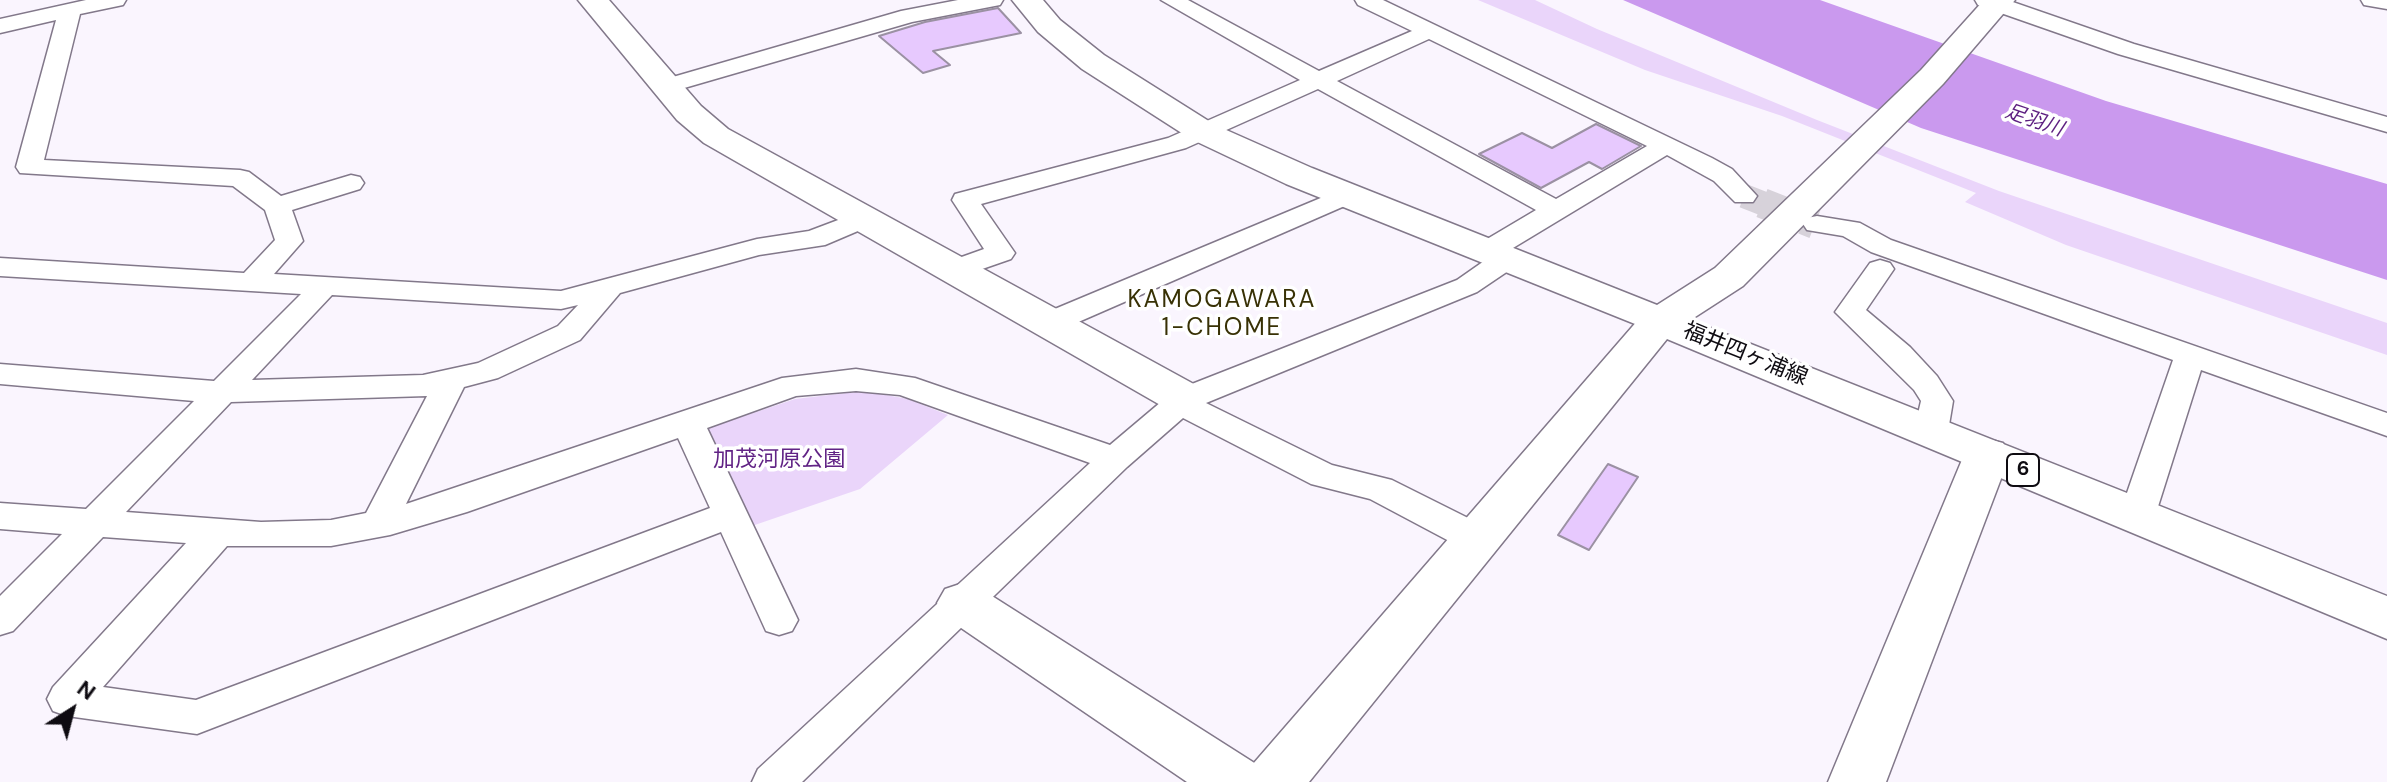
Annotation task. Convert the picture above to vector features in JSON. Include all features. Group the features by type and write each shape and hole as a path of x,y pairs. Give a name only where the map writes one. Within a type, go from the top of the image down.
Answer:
{"street":[{"path":"0,26 115,0"},
{"path":"593,0 689,113 716,136 1183,401 1323,475 1380,489 1479,540"},
{"path":"667,86 909,16 992,0"},
{"path":"1027,0 1049,26 1093,62 1203,132 1347,195 1660,321 1729,277 1963,45 1990,2 2126,49 2387,125"},
{"path":"1172,0 1556,210"},
{"path":"1366,0 1723,175 1744,196"},
{"path":"2036,0 2091,20 2387,107"},
{"path":"2372,0 2387,3"},
{"path":"70,10 29,167 240,178 277,206 289,241 251,282"},
{"path":"952,270 1001,253 965,200 1177,143 1427,32"},
{"path":"773,782 1115,459 1183,401 1467,286 1497,255 1556,210 1663,147"},
{"path":"277,206 351,183"},
{"path":"1049,323 1347,195"},
{"path":"1808,198 1850,229 1881,246 2387,425"},
{"path":"0,267 561,300 757,247 815,239 862,219"},
{"path":"1880,269 1850,312 1899,354 1926,383 1937,401 1931,431"},
{"path":"0,620 325,286"},
{"path":"0,374 221,392 423,386 487,371 569,333 609,288"},
{"name":"福井四ヶ浦線","path":"1274,782 1660,321 2387,618"},
{"path":"2137,516 2190,355"},
{"path":"378,524 452,379"},
{"path":"0,516 261,535 331,533 455,503 793,386 856,380 904,385 1115,459"},
{"path":"688,423 779,620"},
{"path":"1857,782 1987,455"},
{"path":"218,532 67,699 197,717 731,514"},
{"path":"963,603 1235,782"}],"green space":[{"path":"1478,0 1535,0 1597,29 1817,120 1999,191 2387,323 2387,355 2066,245 1965,202 1976,193 1782,116 1645,70"},
{"name":"加茂河原公園","path":"864,391 908,399 948,415 860,489 746,528 708,428 795,399"}],"water":[{"name":"足羽川","path":"1623,0 1820,0 2106,101 2387,184 2387,280 1921,128"}],"building":[{"path":"998,8 1021,33 933,51 950,65 923,73 879,36 925,22"},
{"path":"1596,124 1641,146 1602,169 1589,162 1541,188 1479,154 1522,133 1552,148"},
{"path":"1608,464 1638,477 1589,550 1558,535"}],"tunnel":[{"path":"1744,196 1767,205"},
{"path":"1762,203 1815,224"}],"district":[{"name":"KAMOGAWARA 1-CHOME","path":"1222,315"}]}
